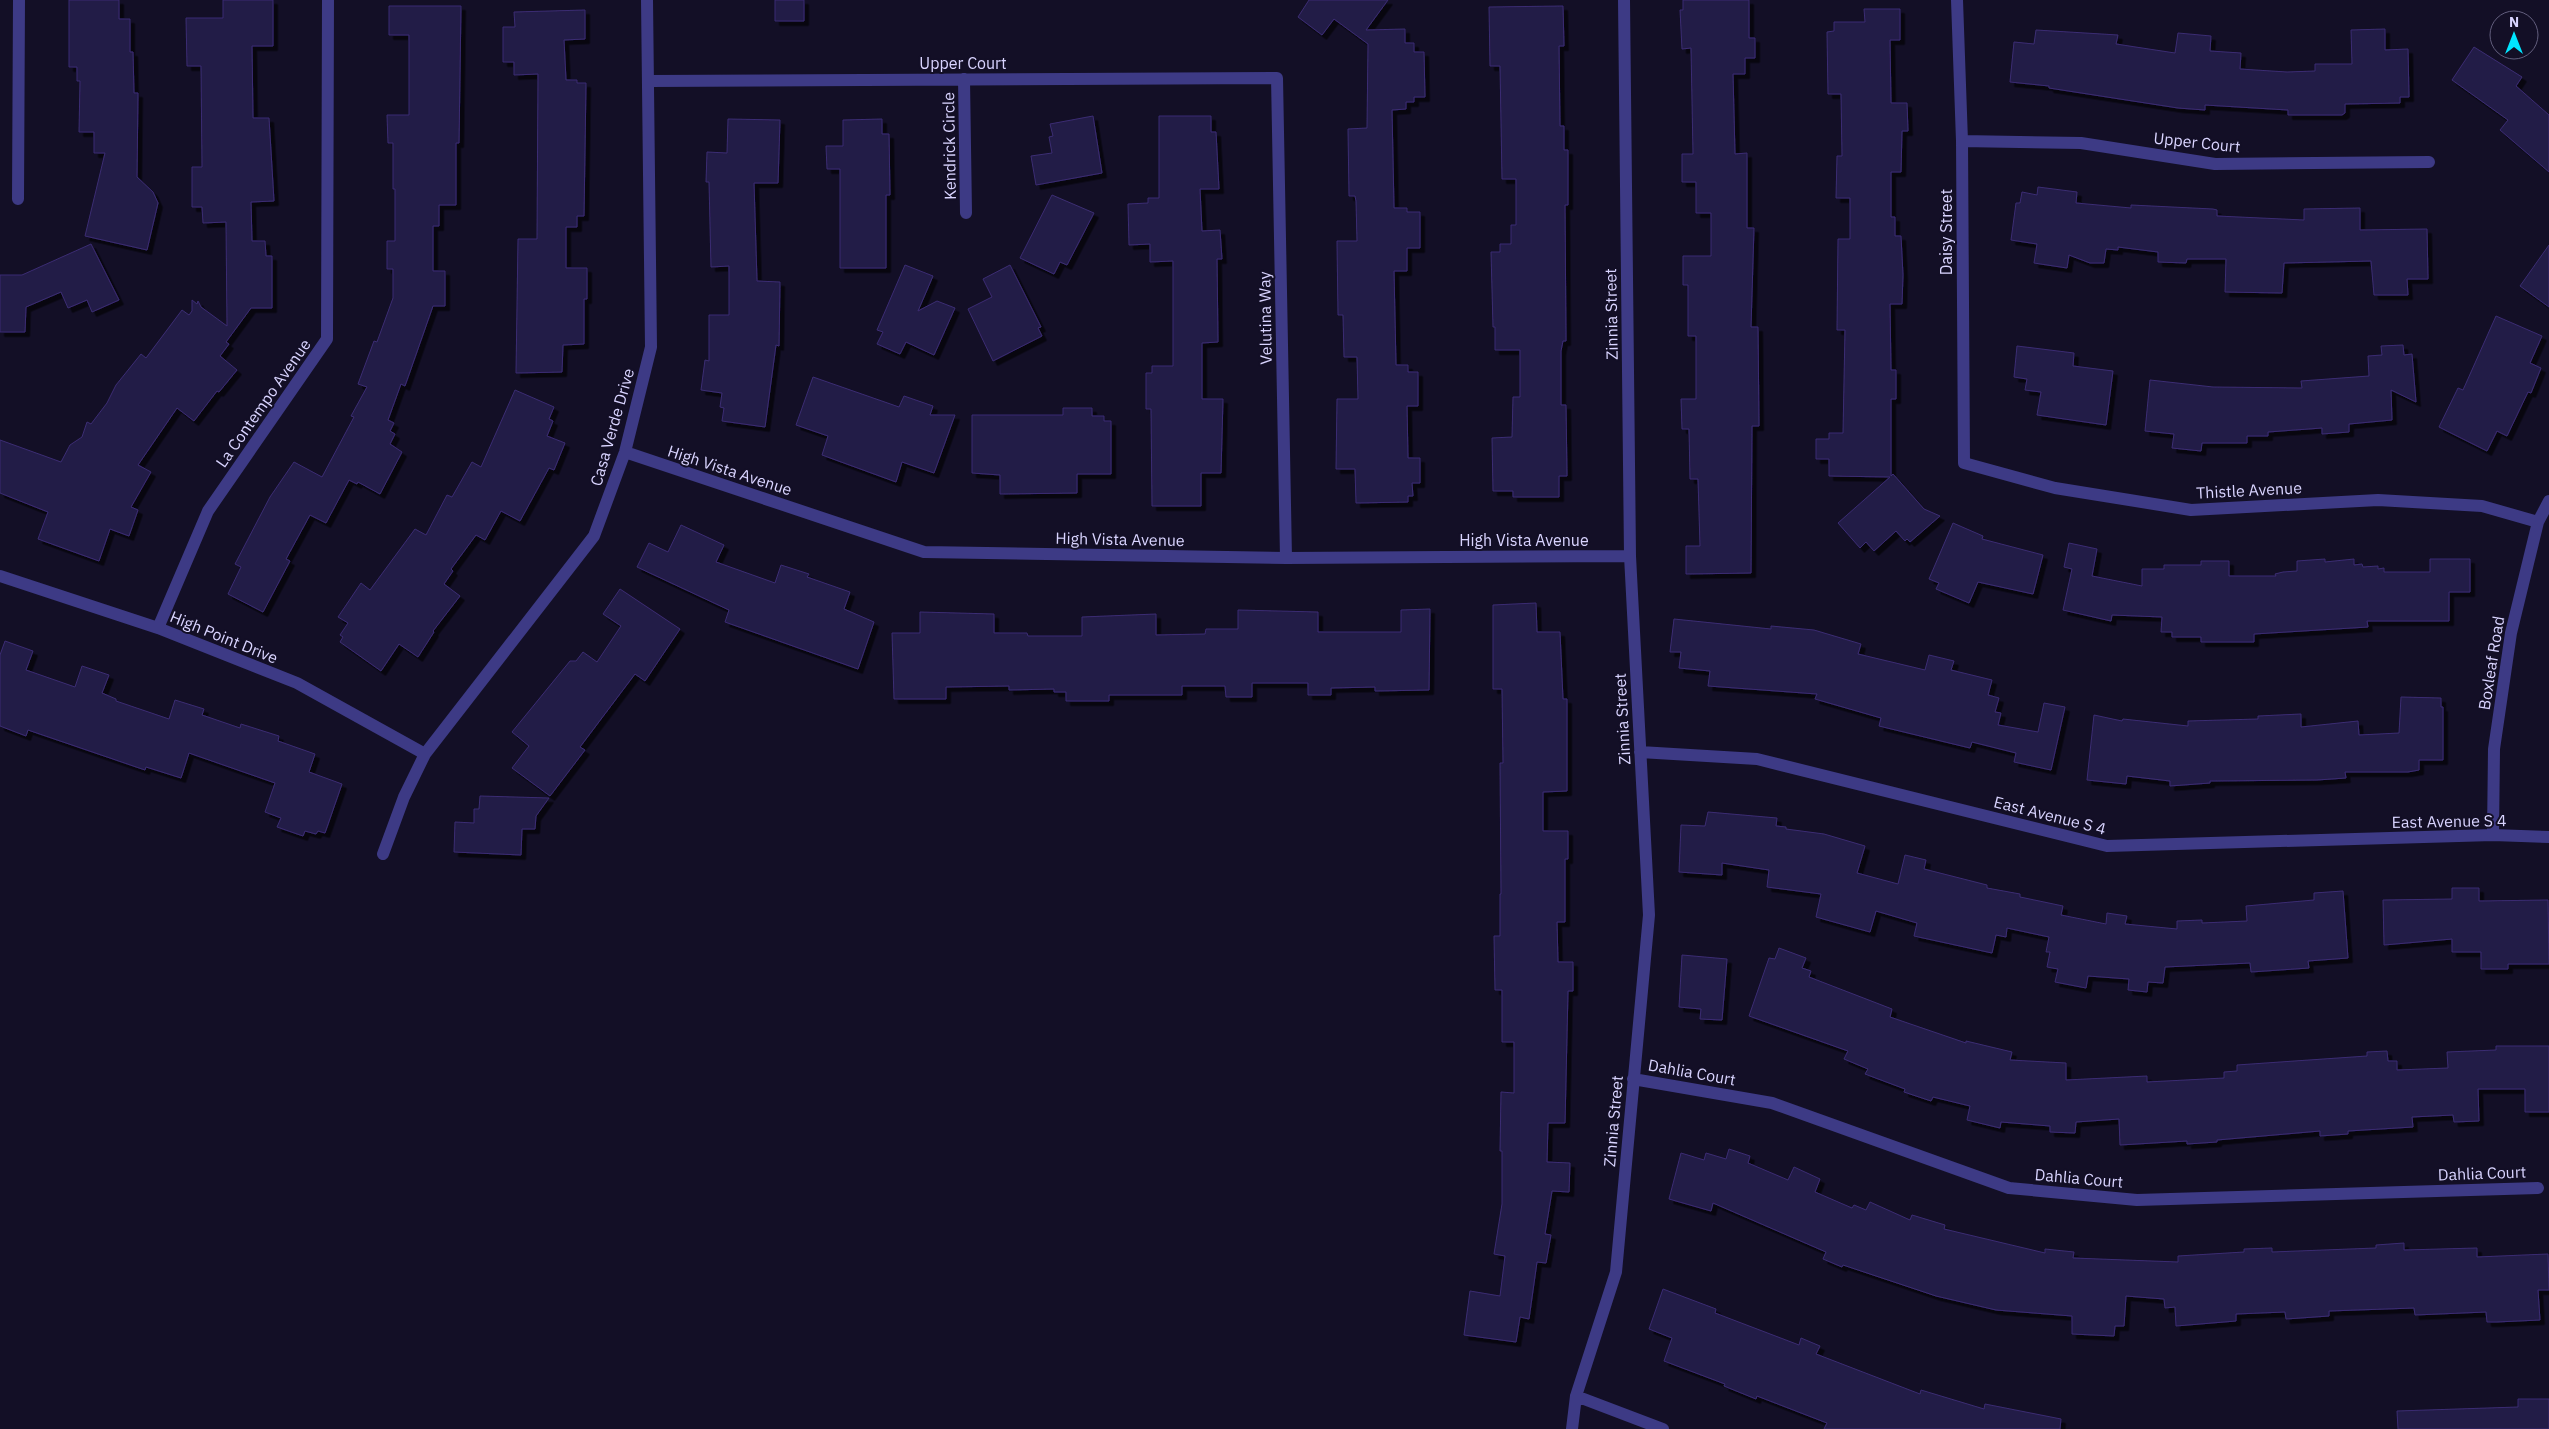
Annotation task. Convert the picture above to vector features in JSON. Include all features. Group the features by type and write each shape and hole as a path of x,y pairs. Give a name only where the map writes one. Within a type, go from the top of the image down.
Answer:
{"street":[{"path":"18,199 19,0"},
{"name":"La Contempo Avenue","path":"158,628 208,511 327,339 328,0"},
{"name":"Casa Verde Drive","path":"383,854 404,797 425,754 594,536 625,452 651,347 647,0"},
{"name":"Zinnia Street","path":"1572,1429 1576,1396 1616,1272 1648,915 1630,556 1624,0"},
{"name":"Daisy Street","path":"1957,0 1962,141 1964,463"},
{"name":"Upper Court","path":"649,81 1277,78"},
{"name":"Velutina Way","path":"1277,78 1286,558"},
{"name":"Kendrick Circle","path":"964,79 966,213"},
{"name":"Upper Court","path":"1962,141 2081,143 2215,164 2429,162"},
{"name":"High Vista Avenue","path":"625,452 924,552 1286,558 1630,556"},
{"name":"Thistle Avenue","path":"1964,463 2055,488 2191,510 2378,500 2482,506 2538,522"},
{"name":"Boxleaf Road","path":"2494,835 2494,749 2511,633 2538,522 2549,501"},
{"name":"High Point Drive","path":"0,576 158,628 297,683 425,754"},
{"name":"East Avenue S 4","path":"1640,752 1757,759 2107,846 2494,835 2549,837"},
{"name":"Dahlia Court","path":"1633,1078 1772,1103 2009,1188 2137,1200 2538,1188"},
{"path":"1576,1396 1663,1429"}],"building":[{"path":"69,0 119,0 119,19 130,19 130,52 133,52 134,93 138,93 137,177 153,192 158,203 147,250 85,236 105,153 94,153 94,132 79,132 80,81 77,81 77,67 69,67"},
{"path":"223,0 273,0 273,46 252,46 253,118 269,118 274,201 251,202 252,241 265,241 266,256 272,256 272,308 251,308 226,342 229,344 220,356 237,370 219,392 217,391 194,421 177,408 138,465 151,472 131,507 138,510 129,536 110,529 99,561 38,539 48,512 0,493 0,440 61,462 70,445 82,437 87,422 91,424 107,403 116,385 141,354 146,358 182,310 189,315 192,311 192,300 197,304 198,301 201,307 227,326 226,222 203,223 202,207 192,207 192,167 202,167 201,66 187,66 186,18 223,18"},
{"path":"775,0 804,0 804,21 775,21"},
{"path":"1309,0 1388,0 1366,30 1405,29 1405,43 1414,43 1414,52 1424,52 1425,97 1414,97 1414,102 1406,102 1406,109 1392,110 1394,208 1407,208 1407,212 1420,212 1420,248 1407,248 1407,271 1394,271 1396,365 1408,365 1408,372 1418,372 1418,406 1407,406 1408,458 1420,458 1420,483 1412,483 1413,496 1408,496 1408,502 1356,503 1355,469 1336,469 1337,399 1358,399 1357,357 1344,357 1343,315 1338,315 1337,241 1357,241 1356,201 1355,196 1349,196 1348,129 1367,128 1368,44 1334,19 1322,35 1298,17"},
{"path":"1683,0 1749,0 1749,38 1755,38 1755,58 1745,58 1745,74 1733,74 1735,154 1747,153 1747,228 1754,228 1751,327 1758,327 1759,426 1752,426 1751,573 1686,574 1686,546 1700,546 1698,479 1690,479 1689,429 1682,429 1681,399 1696,399 1696,336 1688,336 1688,285 1683,285 1683,256 1711,256 1711,213 1696,213 1696,182 1682,182 1682,154 1693,154 1691,48 1682,49 1680,10 1683,10"},
{"path":"389,6 461,6 459,143 456,143 456,205 439,205 439,226 433,226 433,271 445,271 445,306 433,306 405,386 401,384 388,420 394,423 390,431 395,434 390,444 402,452 380,494 358,482 357,484 349,480 326,523 310,515 286,559 290,561 263,612 228,594 241,567 235,564 270,497 294,462 322,477 354,417 351,416 367,387 358,384 374,341 377,342 393,298 393,269 387,269 387,241 395,241 395,189 393,189 393,143 388,143 387,115 409,115 409,35 389,35"},
{"path":"1563,6 1564,46 1559,46 1560,126 1564,126 1564,150 1568,150 1568,205 1565,205 1566,341 1563,341 1561,351 1561,405 1566,405 1567,476 1559,476 1559,497 1513,497 1513,491 1493,491 1492,438 1512,437 1513,397 1520,397 1520,350 1495,350 1491,252 1500,252 1500,244 1511,244 1511,225 1516,225 1516,179 1502,179 1500,66 1490,66 1489,7"},
{"path":"1864,9 1900,9 1900,40 1890,40 1891,103 1907,103 1908,131 1902,131 1901,172 1891,172 1891,217 1895,217 1895,236 1901,236 1903,275 1902,304 1890,304 1891,370 1896,370 1896,399 1891,399 1891,476 1893,474 1924,509 1940,516 1910,542 1907,539 1905,541 1896,531 1874,551 1866,542 1860,548 1838,523 1890,477 1829,476 1829,459 1816,459 1816,439 1829,439 1829,433 1843,433 1845,330 1837,330 1838,239 1850,239 1850,198 1836,198 1837,156 1842,156 1841,94 1828,94 1827,32 1834,31 1834,22 1865,22"},
{"path":"585,10 585,39 564,40 566,80 577,80 577,83 586,83 584,216 577,216 577,227 566,227 566,268 587,268 587,299 584,299 584,344 563,345 562,372 516,373 518,239 537,239 538,74 514,75 514,62 503,62 503,27 515,27 514,12"},
{"path":"2385,29 2385,50 2408,49 2409,97 2400,97 2400,103 2345,104 2345,113 2342,115 2288,115 2288,110 2205,105 2205,110 2178,108 2049,88 2049,86 2010,82 2014,42 2034,44 2036,30 2118,35 2116,44 2175,53 2178,33 2211,36 2210,51 2241,53 2240,69 2287,72 2315,71 2315,64 2352,64 2351,30"},
{"path":"2474,47 2489,56 2489,60 2495,60 2522,77 2516,86 2549,115 2549,172 2500,130 2508,120 2452,80"},
{"path":"1093,116 1102,173 1036,185 1031,156 1052,153 1049,137 1053,136 1050,124"},
{"path":"1159,116 1211,116 1211,132 1216,132 1219,189 1200,189 1202,231 1220,230 1222,259 1217,259 1218,342 1202,343 1202,399 1223,399 1221,473 1201,473 1201,506 1152,506 1151,409 1146,409 1146,373 1152,373 1152,366 1173,366 1173,261 1150,262 1150,244 1129,245 1128,204 1148,203 1148,198 1159,198"},
{"path":"728,119 780,120 778,183 754,183 757,281 780,282 779,346 776,345 765,427 722,421 724,408 720,407 722,393 701,390 705,360 709,361 709,315 729,315 729,266 711,267 709,182 706,182 707,152 727,153"},
{"path":"882,119 882,134 889,134 890,195 886,195 886,268 840,268 840,169 827,169 826,146 843,146 843,120"},
{"path":"2038,187 2077,192 2076,203 2131,208 2131,205 2213,209 2217,210 2217,216 2304,220 2304,209 2360,208 2360,230 2427,229 2428,279 2407,279 2408,295 2374,295 2371,261 2284,263 2282,293 2225,292 2226,259 2187,259 2186,263 2158,262 2158,252 2118,247 2118,250 2106,249 2104,263 2090,263 2069,255 2067,268 2034,263 2037,244 2011,240 2016,203 2020,203 2022,192 2037,195"},
{"path":"1052,195 1094,213 1067,265 1060,262 1054,274 1020,258"},
{"path":"91,244 119,300 92,312 87,300 68,308 61,292 26,307 25,332 0,332 0,275 22,275"},
{"path":"2549,245 2549,307 2520,286"},
{"path":"905,265 933,276 918,311 937,301 955,308 934,355 906,342 900,354 877,344 883,332 877,330"},
{"path":"1010,265 1041,327 1038,328 1042,336 993,361 968,309 992,297 983,279"},
{"path":"2496,316 2542,336 2530,363 2541,368 2531,393 2528,392 2507,436 2497,431 2487,451 2439,427 2458,388 2463,390"},
{"path":"2403,345 2404,355 2412,354 2416,402 2391,390 2392,420 2349,424 2349,432 2322,434 2322,428 2268,432 2268,436 2247,436 2247,443 2202,443 2201,451 2172,448 2174,434 2145,431 2150,380 2213,387 2302,388 2301,381 2369,376 2368,356 2382,355 2381,346"},
{"path":"2017,346 2074,353 2073,366 2113,371 2106,425 2037,415 2041,392 2025,390 2027,379 2014,377"},
{"path":"813,377 899,407 904,396 933,406 930,415 955,415 934,473 902,462 896,482 822,455 828,436 796,425"},
{"path":"515,390 554,407 549,419 553,421 547,436 565,443 554,470 549,468 520,521 501,511 485,540 476,535 451,569 453,571 444,584 460,596 433,631 418,657 399,644 381,671 340,642 343,637 340,635 348,623 338,617 361,583 370,590 415,529 426,535 447,495 452,497 472,462 481,467"},
{"path":"1063,408 1092,408 1092,416 1104,416 1104,421 1111,421 1111,474 1077,474 1077,493 1000,494 1000,475 972,473 972,415 1063,415"},
{"path":"1953,523 1983,536 1982,539 2043,555 2033,594 1978,582 1969,603 1936,589 1939,583 1929,579"},
{"path":"681,525 724,545 716,562 775,583 781,565 809,574 807,577 850,592 844,609 874,622 858,669 725,622 729,610 637,567 649,543 668,552"},
{"path":"2069,543 2097,549 2092,576 2142,586 2142,569 2164,569 2164,565 2201,565 2201,561 2229,561 2229,576 2276,576 2275,574 2283,572 2297,571 2297,561 2325,559 2325,562 2354,559 2354,565 2362,564 2363,567 2378,566 2378,569 2384,568 2384,572 2430,572 2430,559 2470,559 2470,592 2449,592 2449,621 2367,621 2368,627 2254,634 2254,642 2201,642 2201,637 2172,637 2172,632 2161,632 2162,617 2112,615 2111,621 2063,610 2072,569 2064,567"},
{"path":"620,589 680,629 645,681 635,674 580,747 585,750 550,796 512,768 529,746 512,732 570,661 576,661 583,652 597,662 621,626 603,614"},
{"path":"1536,603 1537,632 1560,632 1563,699 1567,699 1567,791 1543,792 1543,831 1568,831 1568,859 1565,859 1565,922 1557,922 1558,962 1573,962 1573,991 1568,991 1565,1123 1548,1123 1547,1162 1570,1163 1569,1192 1552,1191 1545,1234 1551,1235 1546,1263 1537,1262 1529,1319 1520,1317 1516,1342 1464,1335 1470,1291 1500,1296 1505,1256 1494,1254 1502,1204 1502,1151 1500,1151 1501,1092 1514,1093 1514,1042 1502,1042 1502,990 1495,990 1494,936 1500,936 1500,763 1503,763 1502,689 1493,689 1493,605"},
{"path":"1430,609 1429,690 1375,691 1375,687 1331,688 1331,695 1308,695 1308,683 1252,683 1252,697 1226,697 1225,686 1182,686 1182,695 1109,695 1109,701 1066,701 1066,692 1054,692 1054,689 1009,690 1009,686 946,687 946,699 894,699 892,633 920,633 920,612 994,614 994,633 1027,633 1028,636 1082,636 1082,617 1156,614 1156,635 1205,634 1206,629 1238,629 1238,610 1318,612 1318,632 1401,632 1401,610"},
{"path":"1674,619 1771,629 1771,626 1814,630 1861,644 1858,654 1925,670 1929,655 1954,661 1951,670 1992,680 1988,695 1999,698 1995,712 2001,713 1998,725 2038,732 2044,703 2065,707 2051,770 2014,762 2016,753 1972,742 1970,748 1879,726 1881,718 1815,699 1817,694 1708,686 1710,671 1679,668 1681,652 1670,652"},
{"path":"5,641 33,651 26,670 75,687 82,666 109,675 102,693 116,699 116,701 169,719 175,700 204,709 202,715 240,728 241,724 279,736 278,741 315,754 309,772 342,784 325,833 318,831 316,834 305,831 303,836 277,827 281,818 265,812 275,783 189,753 181,778 146,767 145,770 28,730 26,736 0,726 0,655"},
{"path":"2401,697 2441,698 2441,707 2443,707 2443,760 2419,760 2419,770 2408,772 2345,772 2346,778 2317,780 2210,781 2210,783 2170,786 2170,781 2127,776 2126,784 2087,780 2094,715 2122,721 2123,719 2188,726 2188,721 2258,719 2258,716 2301,714 2301,727 2358,721 2359,735 2399,733"},
{"path":"480,796 549,798 536,816 535,829 522,829 521,855 454,852 455,822 474,823 474,809 479,809"},
{"path":"1708,812 1777,818 1776,826 1824,834 1865,846 1857,873 1898,884 1905,855 1926,860 1924,869 1987,885 1987,888 2020,894 2020,897 2063,906 2061,915 2106,924 2107,913 2127,916 2125,924 2177,929 2177,921 2202,920 2202,923 2247,921 2246,906 2314,900 2314,893 2343,891 2348,958 2308,961 2309,968 2251,972 2250,963 2165,967 2163,983 2148,982 2147,992 2128,990 2129,979 2088,976 2086,988 2055,982 2058,969 2047,967 2050,952 2046,952 2049,937 2007,928 2006,937 1996,935 1992,953 1914,936 1917,923 1876,911 1870,932 1816,917 1821,894 1767,887 1769,870 1722,863 1722,875 1679,872 1681,825 1705,826"},
{"path":"2452,888 2479,888 2479,901 2548,900 2549,964 2508,964 2508,969 2481,969 2481,952 2452,952 2452,939 2384,945 2383,900 2452,899"},
{"path":"1779,948 1806,958 1802,968 1811,971 1809,977 1892,1009 1890,1017 1966,1043 1966,1041 2012,1052 2010,1060 2066,1063 2066,1080 2147,1076 2147,1082 2224,1078 2224,1072 2237,1071 2237,1065 2367,1056 2367,1052 2387,1051 2388,1061 2397,1061 2397,1070 2448,1068 2447,1052 2496,1050 2496,1046 2549,1046 2549,1112 2525,1112 2525,1089 2478,1089 2479,1121 2454,1122 2453,1115 2412,1117 2413,1127 2348,1131 2348,1134 2320,1136 2320,1131 2217,1140 2217,1142 2187,1144 2187,1141 2120,1145 2119,1119 2076,1122 2075,1133 2050,1132 2050,1126 2001,1122 2000,1128 1967,1120 1970,1106 1933,1097 1931,1101 1904,1092 1905,1089 1865,1074 1868,1069 1844,1059 1848,1051 1749,1016 1769,958 1775,959"},
{"path":"1682,955 1727,959 1722,1020 1700,1019 1701,1009 1679,1007"},
{"path":"1729,1149 1750,1156 1748,1163 1788,1180 1794,1167 1820,1179 1815,1192 1852,1208 1854,1205 1866,1210 1870,1202 1910,1220 1912,1215 1945,1225 1944,1229 2045,1253 2045,1249 2074,1252 2073,1258 2178,1262 2178,1256 2244,1252 2244,1249 2272,1248 2272,1252 2376,1248 2376,1245 2404,1243 2404,1250 2477,1248 2477,1257 2548,1254 2549,1290 2538,1290 2540,1320 2496,1322 2487,1322 2486,1312 2415,1315 2414,1308 2329,1311 2329,1316 2286,1319 2285,1312 2236,1314 2236,1321 2176,1326 2175,1307 2165,1308 2164,1299 2126,1296 2124,1326 2115,1326 2114,1336 2072,1334 2072,1316 1996,1310 1936,1296 1843,1265 1842,1267 1823,1259 1826,1252 1713,1203 1711,1211 1669,1199 1681,1153 1704,1160 1706,1153 1726,1159"},
{"path":"1663,1289 1716,1309 1715,1313 1799,1345 1801,1338 1820,1346 1816,1354 1920,1394 1921,1390 1984,1409 1985,1404 2061,1419 2060,1429 1824,1429 1827,1423 1757,1396 1756,1399 1724,1386 1725,1384 1664,1361 1672,1338 1649,1329"},
{"path":"2518,1399 2549,1399 2549,1429 2398,1429 2397,1411 2518,1407"}]}
